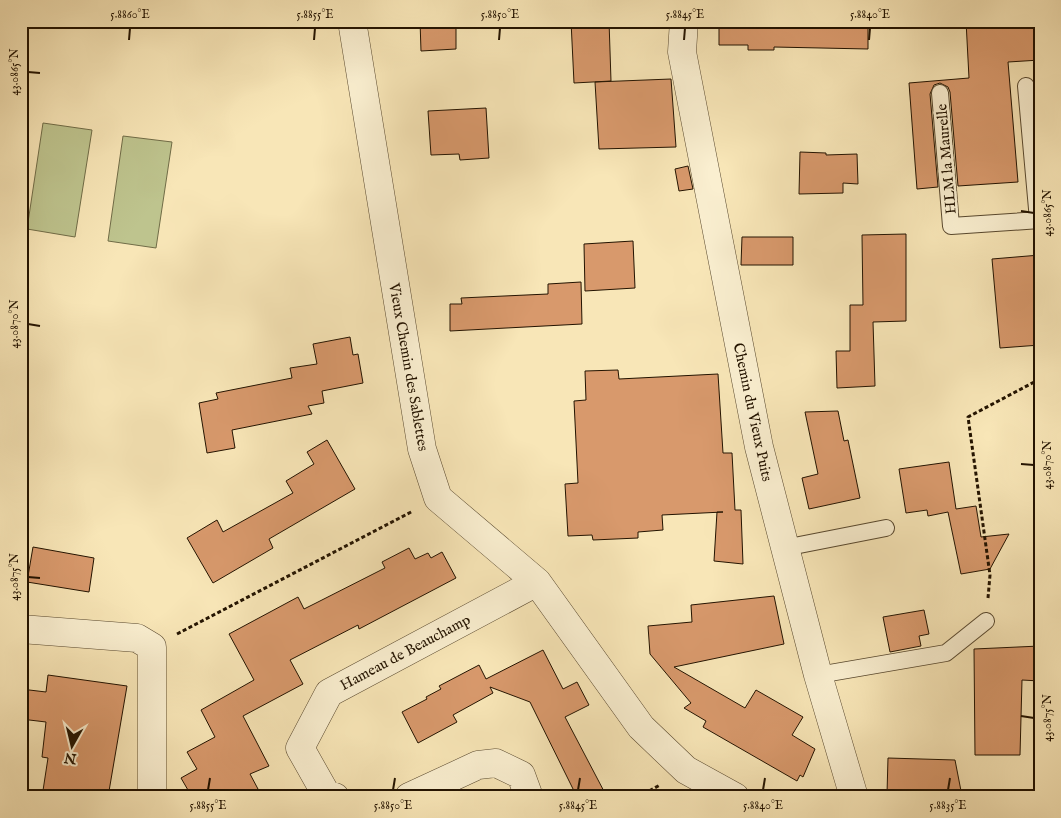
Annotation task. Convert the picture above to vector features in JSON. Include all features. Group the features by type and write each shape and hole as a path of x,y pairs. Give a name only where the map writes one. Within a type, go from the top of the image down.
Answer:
{"street":[{"name":"Vieux Chemin des Sablettes","path":"352,21 422,449 438,498"},
{"name":"Chemin du Vieux Puits","path":"684,21 682,52 759,446 818,675 854,797"},
{"path":"438,498 537,582 641,727 686,770 735,797"},
{"name":"Hameau de Beauchamp","path":"335,797 326,794 300,748 330,693 537,582"},
{"path":"21,629 137,638 152,647 152,797"},
{"path":"409,797 478,764 496,764 522,775 530,797"}],"lane":[{"path":"1026,86 1039,220"},
{"name":"HLM la Maurelle","path":"940,93 951,226 1039,220"},
{"path":"784,548 886,528"},
{"path":"818,675 946,653 986,621"}],"path":[{"path":"986,621 990,575 968,417 1040,379"},
{"path":"152,647 438,498"}],"green space":[{"path":"43,123 92,130 75,237 27,229"},
{"path":"123,136 172,142 156,248 108,241"}],"building":[{"path":"420,21 456,21 456,49 421,51"},
{"path":"571,21 609,21 611,81 574,83"},
{"path":"719,21 868,21 868,49 774,47 774,50 748,50 748,45 719,45"},
{"path":"966,21 1040,21 1040,60 1008,62 1018,182 958,186 950,92 948,87 940,83 934,85 930,94 938,187 917,189 909,83 969,78"},
{"path":"671,79 676,147 599,149 595,82"},
{"path":"486,108 489,158 460,160 459,154 431,155 428,111"},
{"path":"800,152 826,153 826,155 857,154 858,184 843,183 843,193 799,194"},
{"path":"688,166 693,189 679,191 675,169"},
{"path":"906,234 906,321 873,322 875,386 837,388 836,351 850,351 850,305 863,305 862,235"},
{"path":"742,237 793,237 793,265 741,265"},
{"path":"633,241 635,288 585,291 584,244"},
{"path":"1040,255 1040,345 1000,348 992,259"},
{"path":"581,282 582,324 450,331 450,304 462,304 461,298 548,294 548,284"},
{"path":"350,337 353,355 358,354 363,383 322,391 324,403 308,406 312,414 232,430 235,448 207,453 199,403 218,399 216,393 292,378 290,368 317,364 313,344"},
{"path":"618,370 619,379 718,374 723,453 732,453 735,510 741,510 743,564 714,561 717,512 662,515 663,530 638,532 638,538 593,540 592,535 568,536 565,484 578,483 574,401 586,400 585,371"},
{"path":"838,411 844,441 848,440 860,498 809,509 802,478 818,474 805,412"},
{"path":"327,440 355,489 269,539 273,548 213,583 187,538 217,520 223,532 293,493 286,481 314,464 307,452"},
{"path":"949,462 956,509 976,506 981,537 1009,534 990,569 961,574 948,512 928,516 927,510 906,513 899,469"},
{"path":"33,547 94,558 89,592 27,582"},
{"path":"409,548 415,559 428,553 431,558 442,552 456,578 359,629 358,625 290,660 303,684 243,716 269,766 250,774 258,789 240,797 192,797 181,778 197,769 187,752 215,737 201,710 254,680 229,634 298,597 304,609 385,568 382,562"},
{"path":"774,596 784,644 674,667 745,708 756,690 803,717 792,735 815,749 803,777 800,775 797,781 703,727 706,721 684,708 691,703 650,654 648,626 692,622 691,605"},
{"path":"924,610 929,634 919,636 921,646 890,652 883,617"},
{"path":"1040,646 1040,681 1022,680 1020,755 975,755 974,649"},
{"path":"543,650 563,689 577,682 589,705 565,717 607,797 577,797 530,702 490,687 493,693 453,715 457,722 418,743 402,712 427,699 426,697 441,689 439,686 479,665 486,679"},
{"path":"48,675 127,686 108,797 42,797 48,758 42,757 46,722 21,719 21,689 46,692"},
{"path":"888,758 955,760 962,796 887,794"}]}
